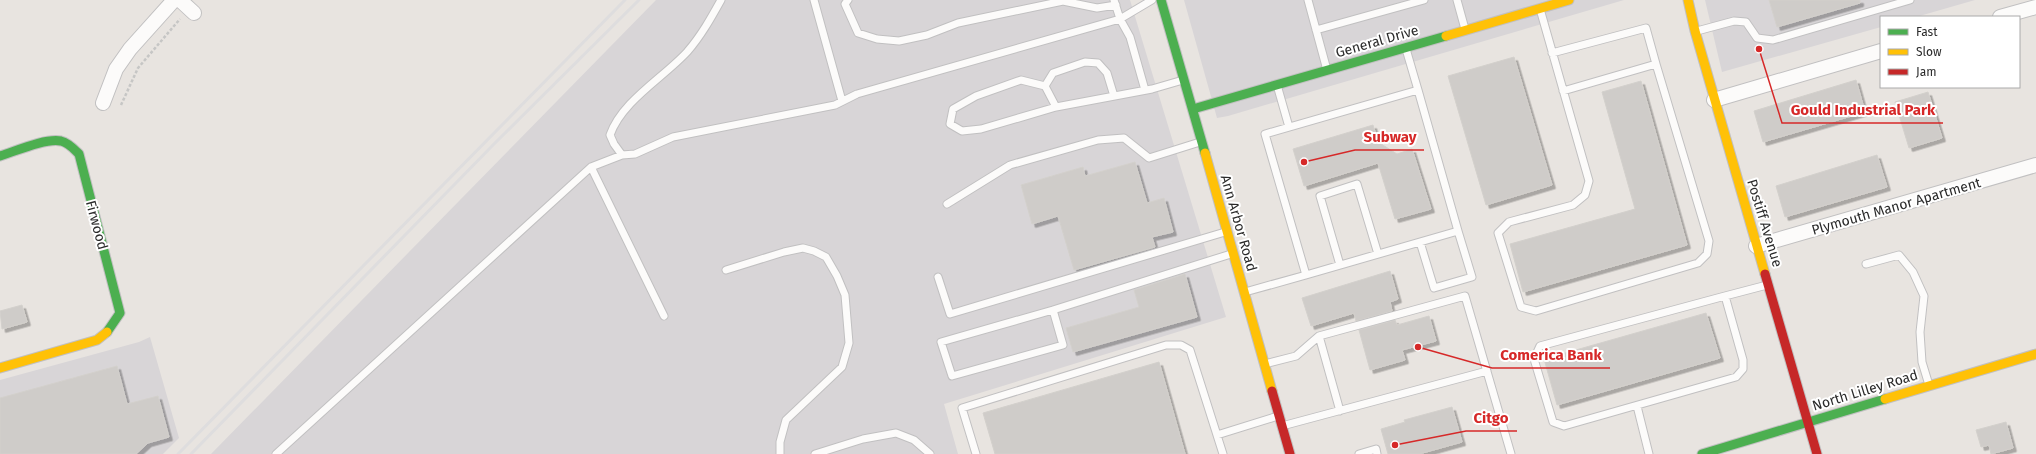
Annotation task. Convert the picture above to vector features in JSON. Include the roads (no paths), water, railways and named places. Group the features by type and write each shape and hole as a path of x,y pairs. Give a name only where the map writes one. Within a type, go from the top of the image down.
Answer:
{"street":[{"path":"103,103 116,69 130,48 174,0"},
{"name":"Ann Arbor Road","path":"1161,0 1290,454"},
{"name":"General Drive","path":"1193,109 1569,0"},
{"name":"Postiff Avenue","path":"1688,0 1714,100 1756,246 1769,284 1817,454"},
{"path":"2003,16 2036,6"},
{"path":"1714,100 1880,51"},
{"name":"Firwood","path":"0,156 54,140 67,143 79,154 120,313 106,335 97,340 0,368"},
{"name":"Plymouth Manor Apartment","path":"1756,246 2036,165"},
{"name":"North Lilley Road","path":"1702,454 1712,453 1929,385 2036,354"}],"lane":[{"path":"622,154 614,144 610,135 619,116 686,52 705,30 721,0"},
{"path":"814,0 842,101"},
{"path":"848,0 845,4 858,33 877,39 899,41 927,35 958,23 1063,1 1098,8 1115,2 1120,19 1130,37 1145,90"},
{"path":"276,454 591,167 622,154 635,154 674,137 835,105 857,94 1120,19 1152,0"},
{"path":"1308,0 1327,70"},
{"path":"1316,30 1424,0"},
{"path":"1457,0 1466,30"},
{"path":"1695,31 1734,21 1746,22 1757,38 1773,40 1910,0"},
{"path":"1540,9 1552,54 1589,181 1586,195 1573,205 1509,222 1498,232 1521,307 1536,311 1698,263 1707,254 1709,241 1646,28 1552,54"},
{"path":"1405,47 1472,277 1434,288 1420,242"},
{"path":"1045,86 1053,73 1085,62 1098,64 1107,73 1114,96"},
{"path":"1563,91 1656,64"},
{"path":"1056,107 1045,86 1021,80 976,96 954,109 950,124 962,131 981,129 1056,107 1145,90 1184,80"},
{"path":"1276,84 1289,127"},
{"path":"1306,275 1265,134 1418,90"},
{"path":"947,204 1010,165 1098,140 1124,138 1149,158 1202,142"},
{"path":"591,167 664,316"},
{"path":"1340,265 1320,196 1357,184 1378,254"},
{"path":"1245,292 1458,231"},
{"path":"938,277 950,314 1227,232"},
{"path":"726,270 784,252 803,248 814,251 826,257 837,276 845,295 849,343 842,367 786,420 780,442 780,454"},
{"path":"1053,310 1063,345 952,376 941,342 1053,310 1233,253"},
{"path":"1866,264 1899,255 1913,272 1924,296 1920,332 1922,362 1929,385"},
{"path":"1725,296 1744,360 1743,369 1736,377 1564,426 1553,422 1534,359 1540,346 1769,284"},
{"path":"1265,364 1296,356 1319,336 1465,296 1511,454"},
{"path":"1319,336 1340,411"},
{"path":"976,454 962,408 1166,345 1181,344 1190,350 1223,454"},
{"path":"1282,426 1487,371"},
{"path":"1637,406 1649,454"},
{"path":"1217,435 1279,416"},
{"path":"815,454 863,439 896,432 914,440 930,454"},
{"path":"1359,454 1376,449 1377,454"}],"railway":[{"path":"178,454 625,0"},
{"path":"191,454 495,143 639,0"}],"place":[{"name":"Gould Industrial Park","path":"1759,49"},
{"name":"Subway","path":"1304,162"},
{"name":"Comerica Bank","path":"1418,347"},
{"name":"Citgo","path":"1395,445"}]}
